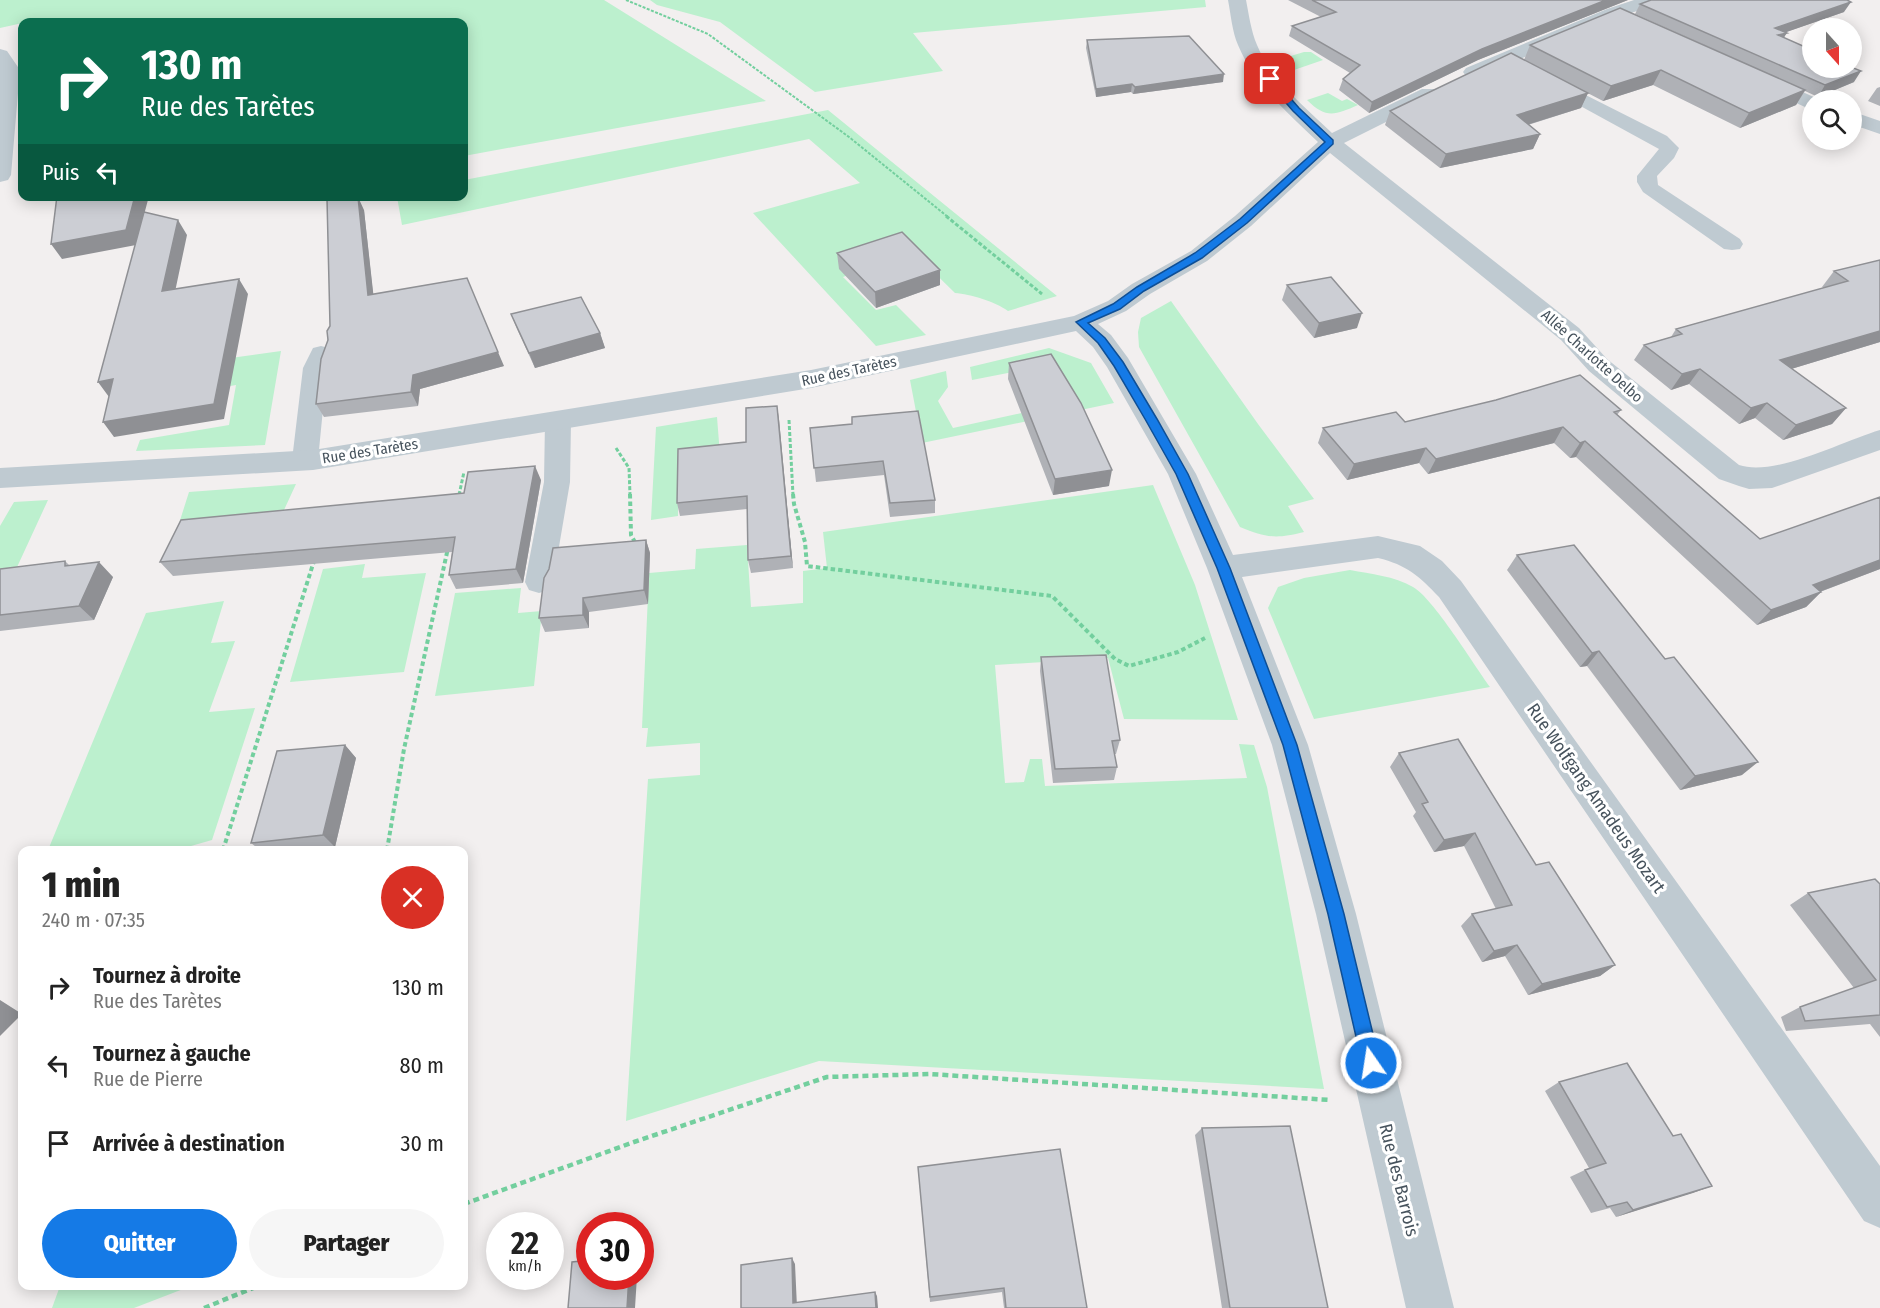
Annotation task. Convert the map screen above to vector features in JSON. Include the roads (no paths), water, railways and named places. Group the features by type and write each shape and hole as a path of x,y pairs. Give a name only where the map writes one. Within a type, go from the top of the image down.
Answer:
{"street":[{"name":"Allée Charlotte Delbo","path":"1237,0 1248,45 1257,64 1296,110 1330,142 1570,334 1598,365 1729,472 1749,479 1772,478 1880,440"},
{"name":"Rue des Tarètes","path":"0,478 305,460 811,379 1081,322 1117,306 1199,255 1243,221 1330,142 1452,83 1521,66 1612,13 1652,0"},
{"path":"1612,13 1643,27"},
{"path":"0,55 10,70 0,175"},
{"path":"1738,69 1802,98"},
{"path":"1862,121 1880,128"},
{"name":"Rue des Barrois","path":"1081,322 1102,341 1119,364 1182,474 1223,568 1290,745 1336,914 1430,1308"},
{"name":"Rue Wolfgang Amadeus Mozart","path":"1223,568 1378,548 1409,554 1431,569 1457,599 1880,1205"}],"lane":[{"path":"1521,66 1660,140 1669,148 1668,154 1647,174 1646,182 1650,189 1732,244"},
{"path":"305,460 315,368 321,353"},
{"path":"539,582 557,482 558,421"}]}
